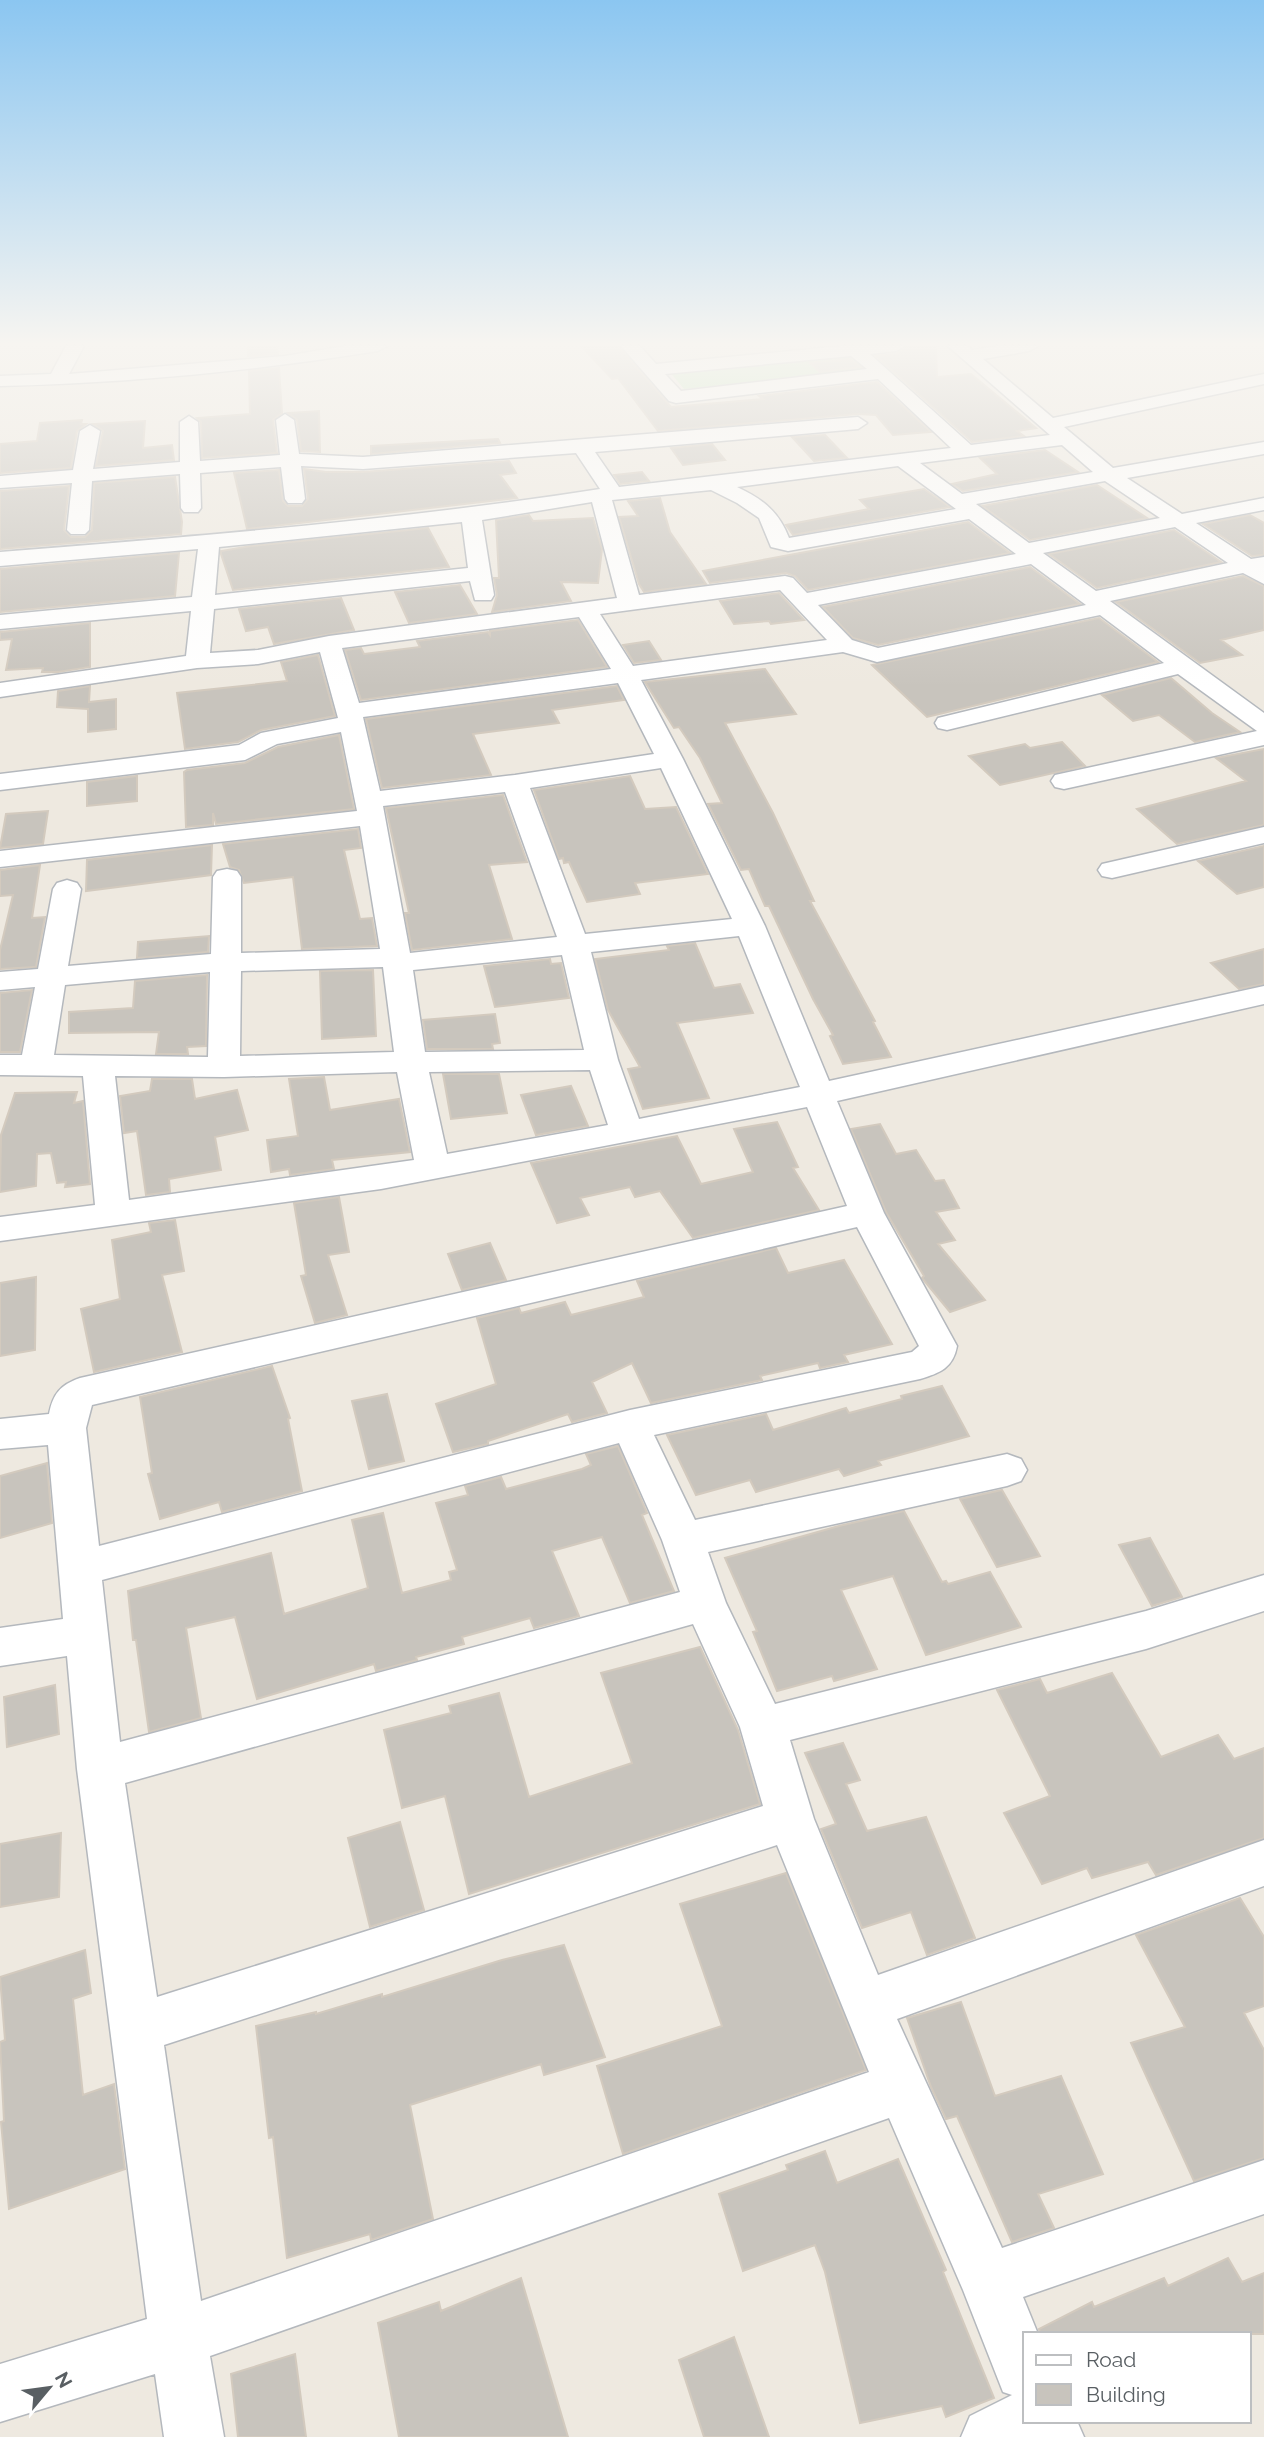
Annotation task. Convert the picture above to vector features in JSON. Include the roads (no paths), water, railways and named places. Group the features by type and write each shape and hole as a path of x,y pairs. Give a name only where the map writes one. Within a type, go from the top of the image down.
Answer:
{"street":[{"path":"78,530 85,460"},
{"path":"191,460 191,508"},
{"path":"291,460 295,499"},
{"path":"0,482 291,460 365,473 476,460"},
{"path":"589,460 607,495 630,603"},
{"path":"0,559 209,542 471,515 607,495 913,460"},
{"path":"1090,460 1109,475 1258,569"},
{"path":"785,583 789,569 779,549 783,544 1109,475 1197,460"},
{"path":"904,461 1264,725"},
{"path":"713,484 743,497 771,520 779,542 783,544"},
{"path":"802,601 1264,504"},
{"path":"471,515 487,622"},
{"path":"197,661 209,542"},
{"path":"0,782 245,752 270,738 350,718 625,673 844,645 877,655 1096,603 1258,569"},
{"path":"0,622 480,572"},
{"path":"0,690 197,661 258,657 329,643 785,583"},
{"path":"785,583 844,645"},
{"path":"79,1569 630,1425 920,1365 936,1357 938,1346 867,1213 750,926 670,759 625,673 586,609"},
{"path":"329,643 371,809 411,1062 433,1168"},
{"path":"947,723 1184,665"},
{"path":"1229,699 1264,707"},
{"path":"1064,781 1264,737"},
{"path":"0,859 371,809 670,759"},
{"path":"515,783 574,944 602,1060 627,1132"},
{"path":"1112,870 1264,835"},
{"path":"224,1067 227,877"},
{"path":"36,1065 67,889"},
{"path":"0,981 226,962 396,961 750,926"},
{"path":"0,1229 433,1168 818,1096 1001,1057 1264,995"},
{"path":"0,1065 224,1067 602,1060"},
{"path":"99,1066 113,1214"},
{"path":"194,2437 177,2338 100,1769 66,1427 71,1401 80,1393 867,1213"},
{"path":"630,1425 683,1540 705,1603 763,1727 790,1819 865,2005 988,2281 1023,2368"},
{"path":"0,1434 66,1427"},
{"path":"683,1540 1007,1470"},
{"path":"763,1727 1146,1630 1264,1593"},
{"path":"100,1769 705,1603"},
{"path":"0,1647 85,1634"},
{"path":"135,2029 790,1819"},
{"path":"865,2005 1264,1863"},
{"path":"0,2393 177,2338 900,2088"},
{"path":"988,2281 1264,2187"},
{"path":"991,2437 1023,2421"}]}
